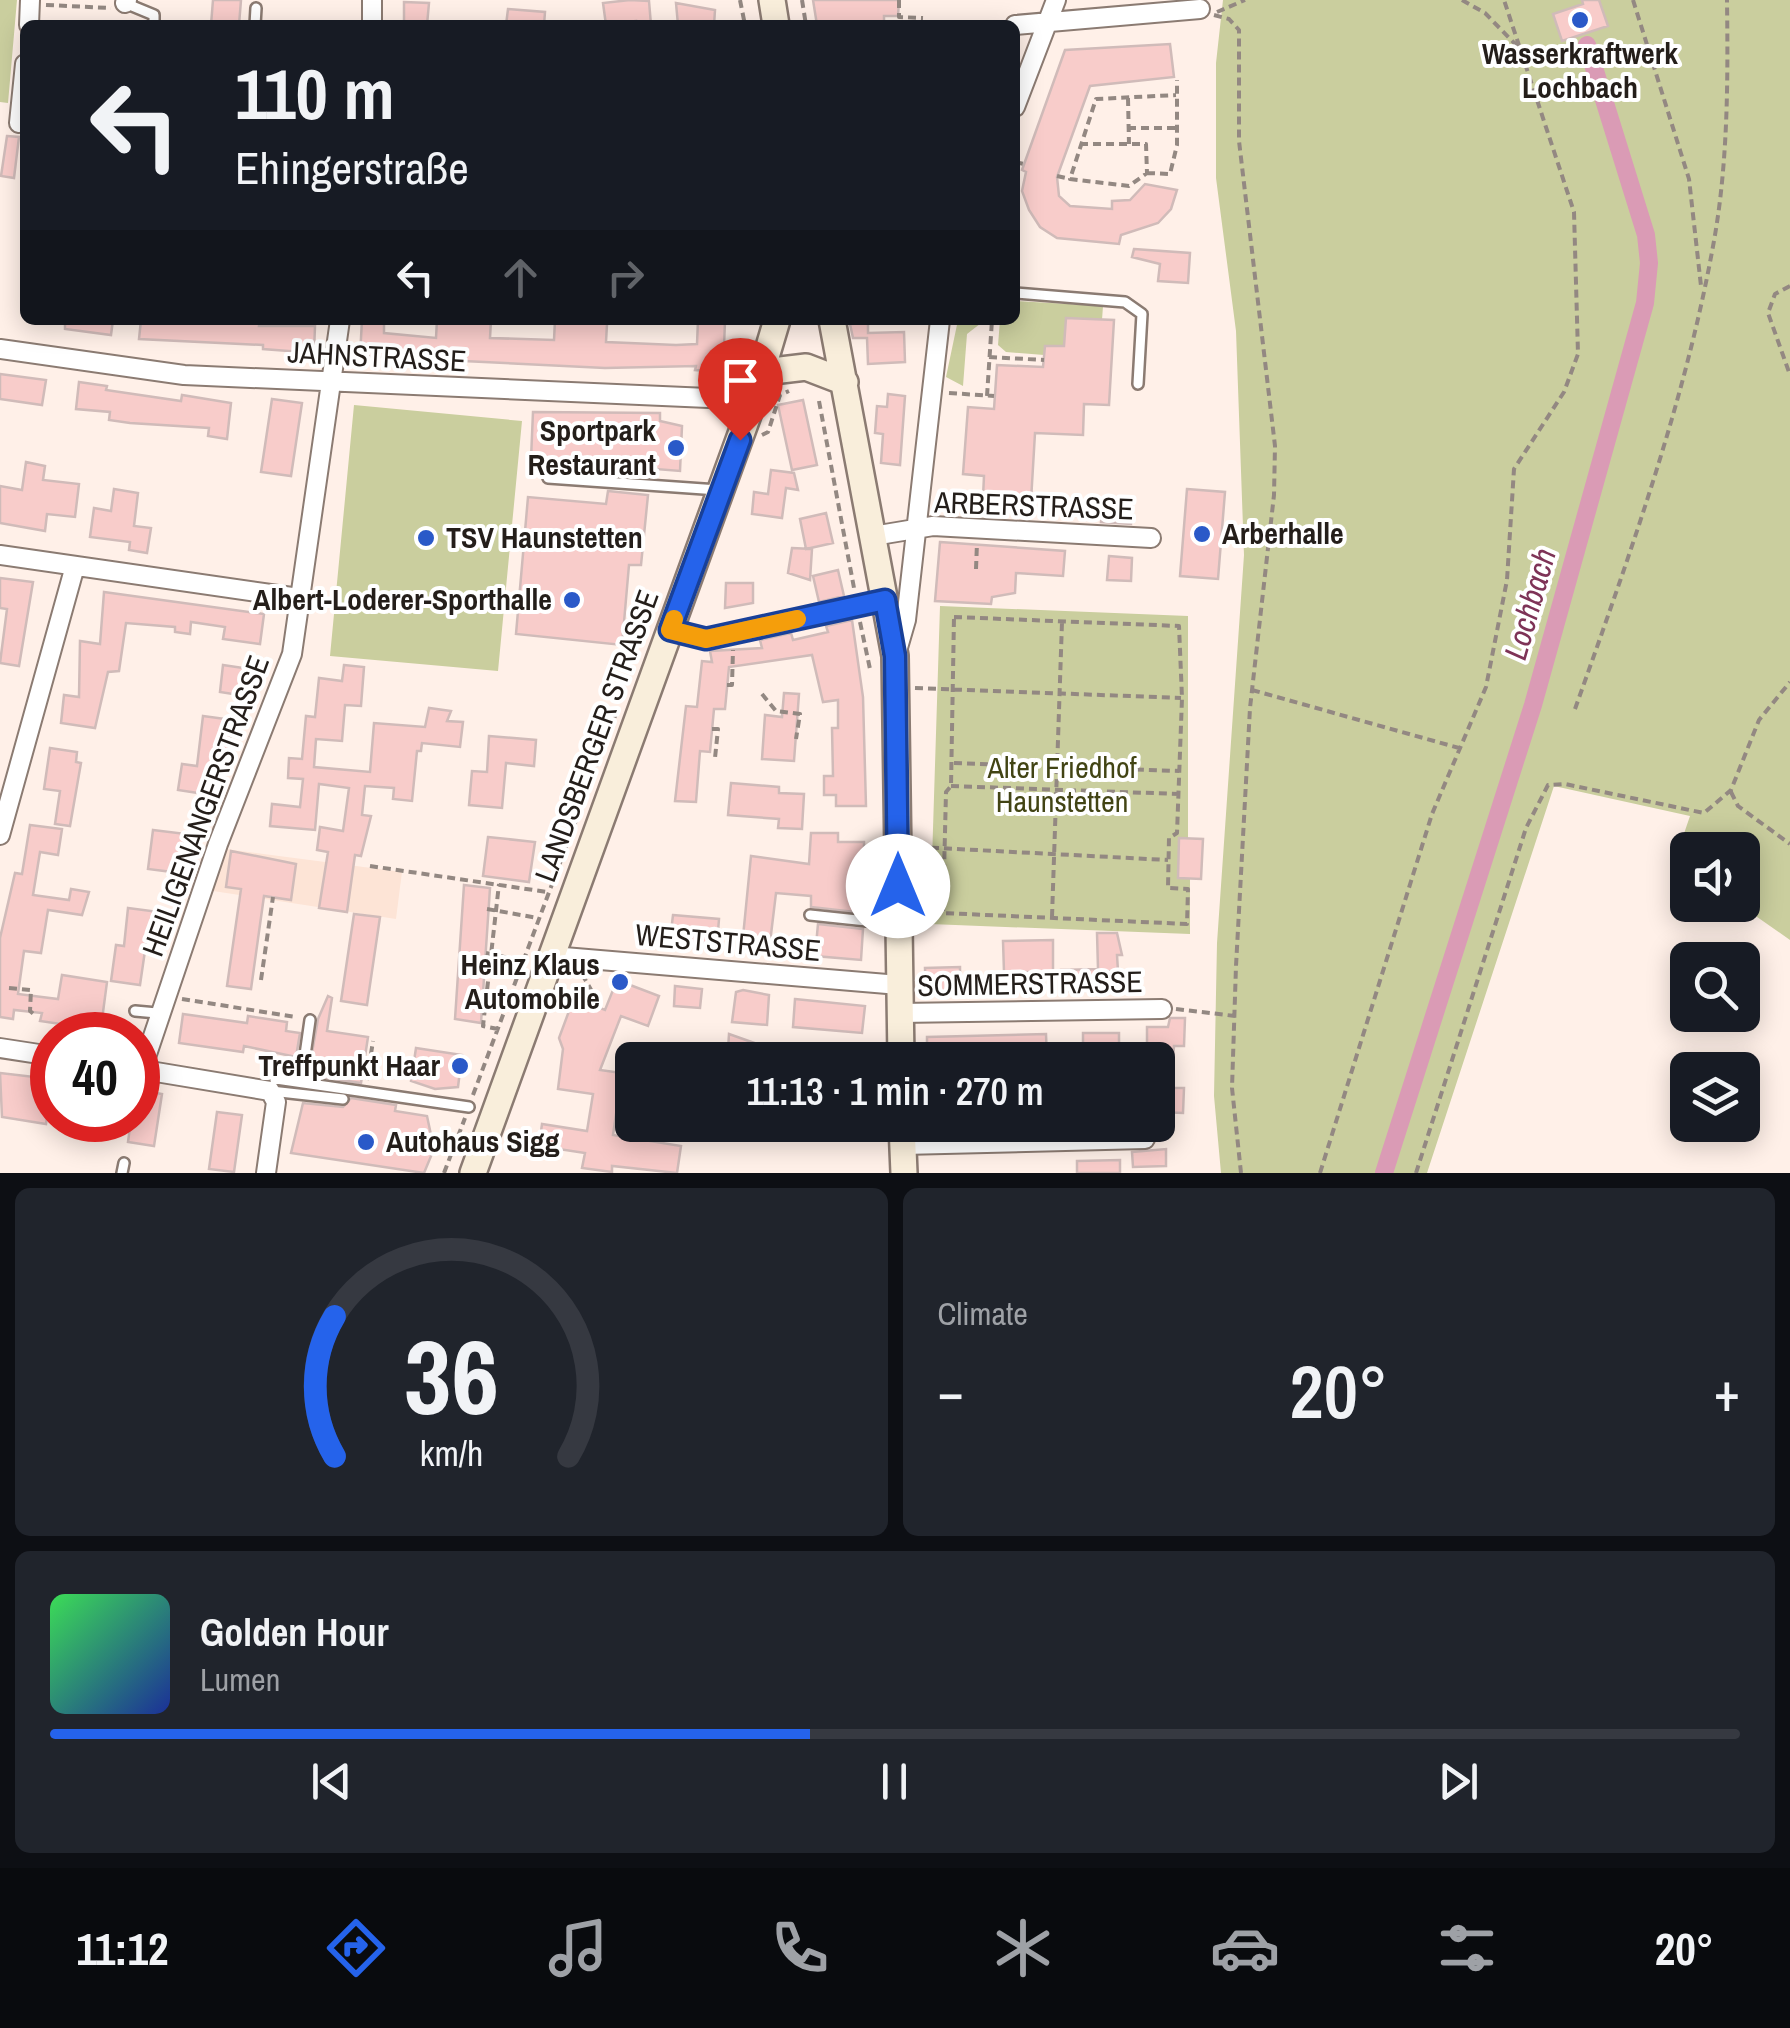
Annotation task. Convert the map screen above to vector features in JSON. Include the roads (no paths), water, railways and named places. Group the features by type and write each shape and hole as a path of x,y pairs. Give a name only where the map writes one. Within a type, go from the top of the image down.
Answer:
{"main road":[{"name":"LANDSBERGER STRASSE","path":"473,1173 764,372 776,325"},
{"path":"833,325 895,656 901,1042"},
{"path":"764,372 806,367 846,388"},
{"path":"902,1142 904,1173"}],"street":[{"path":"1020,93 1056,0"},
{"path":"1020,25 1207,12"},
{"name":"HEILIGENANGERSTRASSE","path":"159,1012 288,664 339,325"},
{"path":"895,656 906,620 939,325"},
{"name":"JAHNSTRASSE","path":"0,348 184,375 732,399 752,404"},
{"name":"ARBERSTRASSE","path":"873,536 934,526 1151,538"},
{"path":"0,555 299,598"},
{"path":"0,835 74,566"},
{"path":"670,630 706,639 885,600"},
{"name":"WESTSTRASSE","path":"552,956 900,985"},
{"name":"SOMMERSTRASSE","path":"900,1013 1162,1009"},
{"path":"0,1048 30,1053"},
{"path":"160,1072 269,1086 276,1102 266,1173"}],"lane":[{"path":"126,2 154,15 154,20"},
{"path":"255,20 256,8"},
{"path":"1020,294 1136,306 1142,314 1138,384"},
{"path":"548,478 720,490"},
{"path":"810,915 898,924"},
{"path":"135,1011 161,1005"},
{"path":"269,1086 304,1062 310,1020"},
{"path":"269,1086 365,1093 469,1107"},
{"path":"269,1086 343,1099"}],"waterway":[{"name":"Lochbach","path":"1384,1173 1533,705 1645,303 1649,263 1646,235 1587,45"}],"place":[{"name":"Wasserkraftwerk Lochbach","path":"1580,20"},
{"name":"Sportpark Restaurant","path":"676,448"},
{"name":"Arberhalle","path":"1202,534"},
{"name":"TSV Haunstetten","path":"426,538"},
{"name":"Albert-Loderer-Sporthalle","path":"572,600"},
{"name":"Heinz Klaus Automobile","path":"620,982"},
{"name":"Treffpunkt Haar","path":"460,1066"},
{"name":"Autohaus Sigg","path":"366,1142"}],"park label":[{"name":"Alter Friedhof Haunstetten","path":"1062,785"}]}
